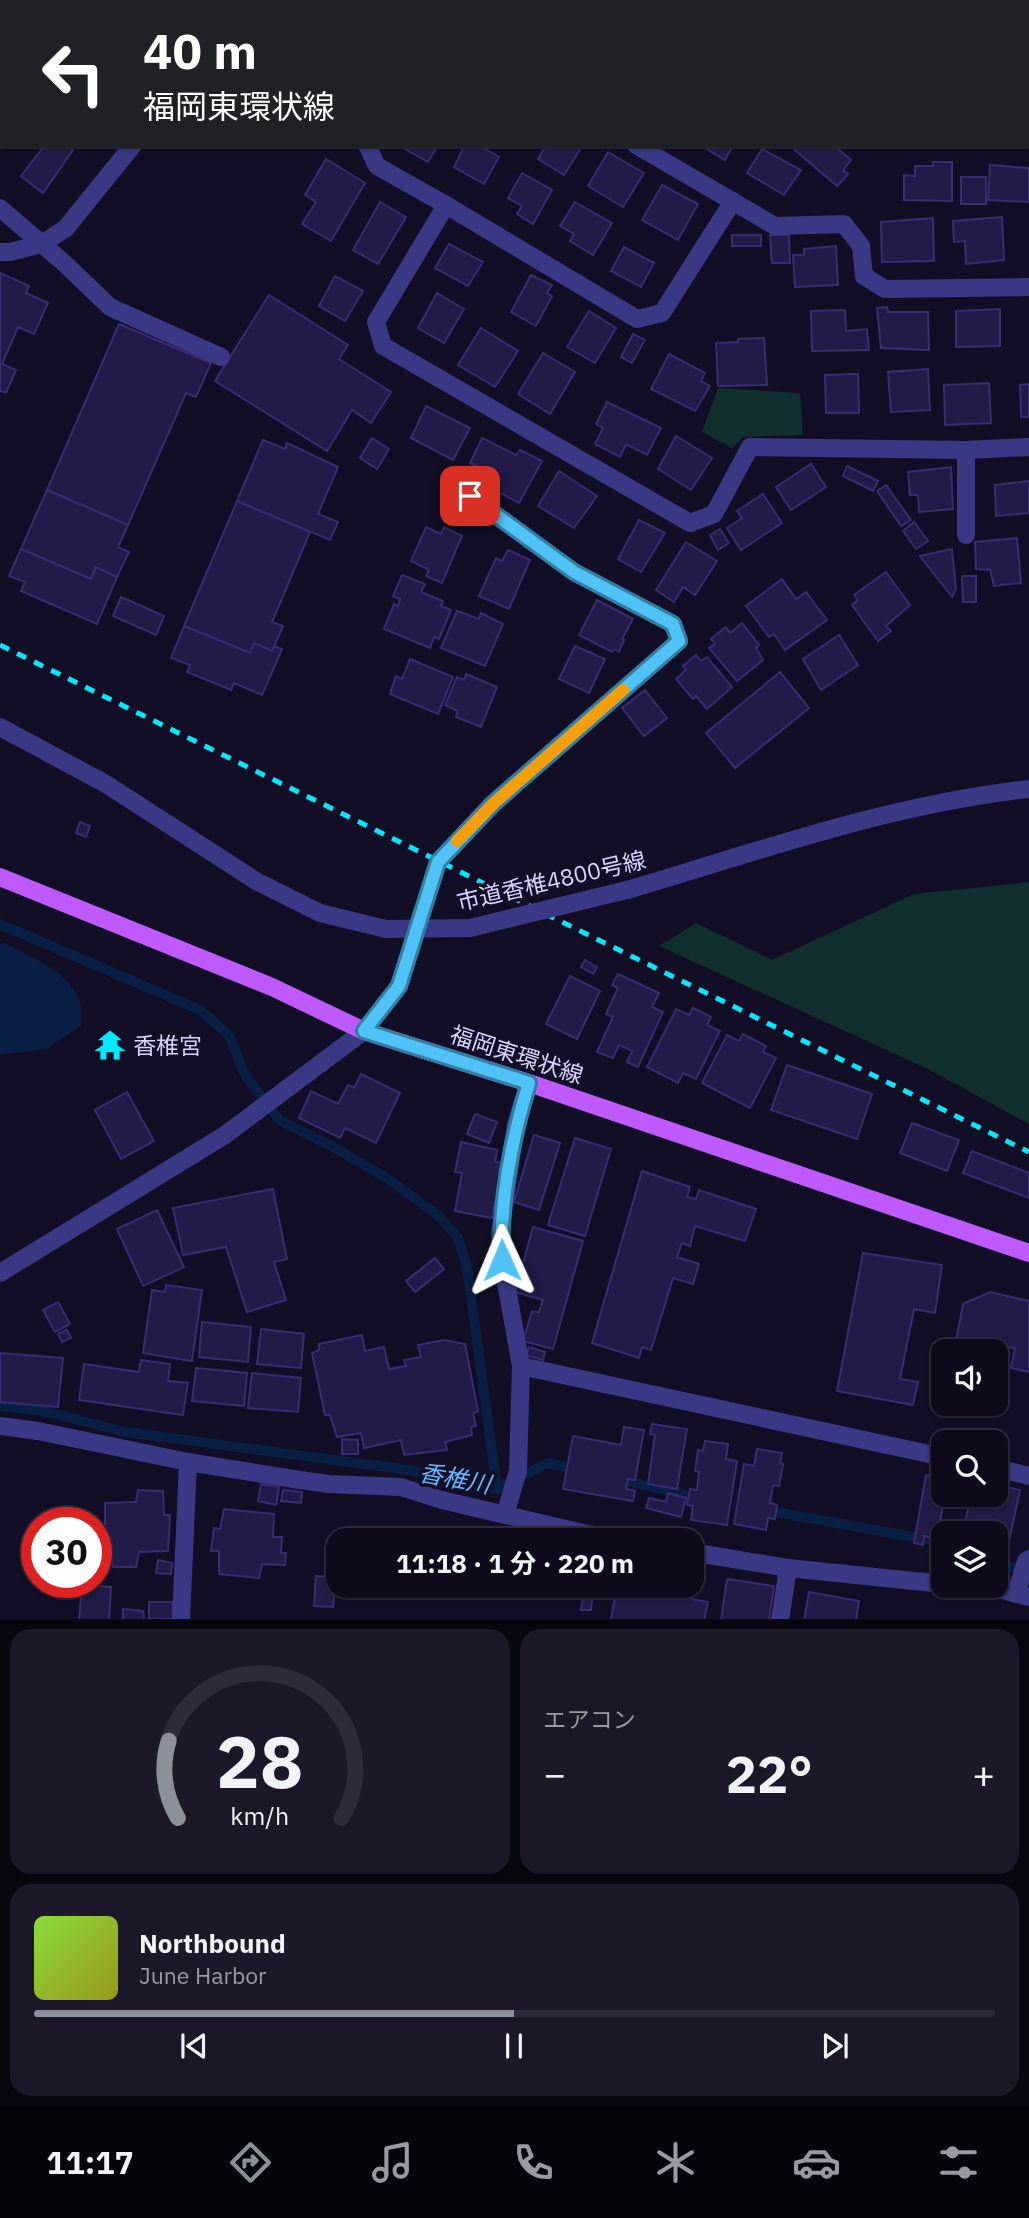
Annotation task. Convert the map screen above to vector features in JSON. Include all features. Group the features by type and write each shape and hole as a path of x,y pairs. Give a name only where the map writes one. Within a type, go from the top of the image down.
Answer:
{"main road":[{"name":"福岡東環状線","path":"0,877 272,987 364,1031 529,1083 1029,1253"}],"street":[{"path":"0,252 41,244 66,228 131,147"},
{"path":"367,147 377,166 637,319 662,313 733,201"},
{"path":"639,147 775,226 844,224 861,246 864,276 885,289 1029,287"},
{"path":"446,205 376,321 383,346 690,523 714,514 750,447 966,450 1029,447"},
{"path":"0,208 110,307 221,357"},
{"path":"966,450 966,535"},
{"path":"0,1273 225,1135 364,1031 399,986 438,862 494,803 679,641 673,624 574,572 470,496"},
{"name":"市道香椎4800号線","path":"0,727 106,784 256,881 320,913 386,929 470,929 626,890 854,822 990,793 1029,789"},
{"path":"505,1515 518,1471 521,1366 502,1260 500,1233 516,1124 529,1083"},
{"path":"521,1366 931,1454"},
{"path":"0,1426 38,1431 188,1462 329,1484 401,1486 442,1500 558,1528"},
{"path":"181,1619 188,1462"},
{"path":"1008,1471 1029,1476"},
{"path":"704,1554 788,1568 931,1583"},
{"path":"1022,1595 1026,1561 1029,1559"},
{"path":"780,1619 788,1568"}],"green space":[{"path":"718,388 800,393 803,435 743,437 732,448 702,432"},
{"path":"1029,882 1029,1124 928,1069 659,946 696,923 772,960 914,894"}],"water":[{"path":"4,943 56,972 79,999 81,1026 46,1049 0,1055 0,944"}],"building":[{"path":"43,147 69,147 73,150 43,193 21,176"},
{"path":"403,147 437,147 428,162"},
{"path":"464,147 482,147 499,157 484,184 454,167"},
{"path":"545,147 582,147 564,175 538,159"},
{"path":"703,147 732,147 725,160"},
{"path":"797,147 835,147 851,160 843,170 848,174 837,186 795,150"},
{"path":"762,149 801,170 784,195 747,173"},
{"path":"608,152 644,173 623,207 588,186"},
{"path":"326,159 365,183 331,241 302,224 316,202 305,195"},
{"path":"933,162 952,162 952,201 904,200 904,175 915,176 915,166 933,166"},
{"path":"990,165 1029,168 1029,202 988,200"},
{"path":"522,173 552,190 533,224 517,214 522,206 508,198"},
{"path":"961,177 986,177 986,204 961,204"},
{"path":"662,185 698,204 678,240 642,220"},
{"path":"380,202 406,217 378,264 353,250"},
{"path":"575,202 612,223 593,255 570,241 574,234 560,226"},
{"path":"1002,217 1004,260 966,264 965,241 954,242 953,221"},
{"path":"933,218 934,261 882,262 881,222"},
{"path":"732,235 761,235 761,246 732,246"},
{"path":"770,235 789,235 790,263 772,263"},
{"path":"449,244 483,262 468,286 435,268"},
{"path":"836,246 838,285 795,287 793,255 804,255 804,249"},
{"path":"624,247 654,263 641,287 611,271"},
{"path":"0,273 29,286 26,293 48,303 34,334 18,327 2,364 16,370 6,393 0,391"},
{"path":"531,275 552,285 547,293 552,296 536,326 511,312"},
{"path":"335,276 363,291 345,321 319,306"},
{"path":"437,293 464,309 444,343 418,328"},
{"path":"269,295 348,345 339,359 391,392 371,423 352,410 327,451 215,381"},
{"path":"887,307 888,312 928,312 929,350 881,348 877,308"},
{"path":"1000,309 1000,346 956,347 956,311"},
{"path":"845,310 846,331 867,329 869,350 812,351 811,311"},
{"path":"589,311 616,328 595,363 567,347"},
{"path":"119,324 211,363 196,397 186,393 128,525 47,490"},
{"path":"481,328 518,351 495,387 458,365"},
{"path":"633,334 645,340 632,363 621,357"},
{"path":"764,338 767,385 718,386 716,343"},
{"path":"543,353 575,372 550,414 518,394"},
{"path":"669,354 705,373 701,381 710,386 695,411 651,389"},
{"path":"928,369 930,410 891,412 888,372"},
{"path":"858,374 859,413 826,413 825,375"},
{"path":"989,383 991,423 945,425 944,385"},
{"path":"1029,384 1029,417 1021,417 1020,385"},
{"path":"607,402 661,428 647,455 626,444 620,457 595,444 603,428 596,424"},
{"path":"426,406 470,428 453,460 411,438"},
{"path":"676,436 712,458 691,490 658,469"},
{"path":"372,438 389,449 377,469 360,458"},
{"path":"482,438 516,455 520,450 542,461 519,503 485,485 490,473 470,463"},
{"path":"263,440 285,449 287,443 338,467 318,514 338,522 330,540 237,501"},
{"path":"811,464 826,487 791,510 776,487"},
{"path":"847,466 878,481 873,491 843,476"},
{"path":"951,467 953,509 919,512 918,495 910,495 908,472"},
{"path":"559,471 597,496 574,528 538,506"},
{"path":"1029,481 1029,513 996,516 995,485"},
{"path":"886,485 911,520 901,526 877,491"},
{"path":"47,490 128,525 118,547 129,552 117,577 96,567 91,579 21,549"},
{"path":"763,494 782,523 741,550 727,528 742,518 737,511"},
{"path":"237,501 310,532 272,622 283,626 272,651 254,643 250,653 184,626"},
{"path":"639,520 665,533 641,572 618,559"},
{"path":"914,522 928,541 916,549 903,531"},
{"path":"426,527 441,534 444,527 462,536 442,583 426,576 429,570 411,561"},
{"path":"720,529 729,543 718,550 710,535"},
{"path":"1017,538 1021,583 994,586 990,570 976,569 975,542"},
{"path":"686,542 717,561 695,595 683,587 674,602 656,590"},
{"path":"21,549 91,579 96,567 117,577 97,624 21,591 25,582 9,576"},
{"path":"952,549 956,589 952,597 920,556"},
{"path":"508,550 530,560 509,609 479,596 496,558 502,561"},
{"path":"886,572 910,605 886,626 891,631 878,641 852,605 858,600 854,595"},
{"path":"402,575 425,584 421,592 443,601 441,606 451,610 439,639 434,637 430,648 384,629 394,604 398,606 400,599 393,596"},
{"path":"962,576 976,576 976,602 963,602"},
{"path":"782,579 796,599 806,592 827,620 785,650 774,634 769,637 746,606"},
{"path":"121,597 164,616 156,635 113,616"},
{"path":"597,600 633,619 622,639 624,640 619,652 614,649 612,652 579,635"},
{"path":"457,611 479,619 481,613 503,624 485,666 441,648"},
{"path":"742,623 759,645 756,648 763,660 737,681 709,648 715,644 711,639 726,627 730,633"},
{"path":"184,626 250,653 254,643 272,651 274,646 282,649 262,695 234,683 231,690 187,672 190,665 171,658"},
{"path":"839,635 858,665 821,690 803,659"},
{"path":"575,646 605,659 589,693 559,679"},
{"path":"696,655 701,661 707,657 732,687 707,709 696,696 693,699 676,679 686,670 683,666"},
{"path":"410,659 453,677 438,714 390,694 396,676 402,679"},
{"path":"780,672 809,708 735,768 706,733"},
{"path":"466,674 497,687 481,727 456,717 458,711 445,705 457,677 464,680"},
{"path":"645,690 667,718 644,736 622,708"},
{"path":"80,822 90,826 86,837 76,833"},
{"path":"585,960 597,967 593,974 581,967"},
{"path":"618,974 659,993 652,1007 663,1012 638,1067 627,1062 632,1051 619,1045 613,1058 597,1052 613,1017 606,1014 618,988 612,985"},
{"path":"570,976 600,991 577,1039 546,1024"},
{"path":"693,1008 711,1017 707,1025 720,1031 696,1079 683,1073 678,1083 647,1067 676,1009 689,1015"},
{"path":"743,1034 766,1046 763,1052 776,1058 750,1108 702,1083 727,1035 739,1041"},
{"path":"787,1065 872,1094 857,1139 771,1110"},
{"path":"361,1074 400,1093 376,1143 345,1128 340,1138 299,1118 311,1091 338,1104 348,1085 354,1088"},
{"path":"127,1092 154,1141 121,1159 95,1110"},
{"path":"475,1114 497,1122 489,1143 467,1134"},
{"path":"912,1123 959,1140 947,1171 900,1153"},
{"path":"534,1135 560,1143 539,1210 514,1202"},
{"path":"575,1138 611,1149 585,1236 548,1225"},
{"path":"461,1142 497,1150 495,1162 503,1163 492,1218 455,1211 462,1173 455,1172"},
{"path":"972,1151 1029,1173 1029,1198 963,1173"},
{"path":"642,1171 690,1187 687,1197 696,1199 699,1190 756,1209 745,1241 695,1226 690,1246 682,1243 677,1257 699,1264 693,1284 673,1278 651,1350 642,1347 639,1358 592,1343"},
{"path":"273,1189 287,1259 274,1262 286,1300 247,1312 226,1247 183,1255 173,1208"},
{"path":"157,1210 184,1267 143,1286 117,1229"},
{"path":"533,1227 583,1241 553,1349 523,1341 532,1311 539,1312 543,1300 515,1292"},
{"path":"863,1253 942,1265 935,1313 914,1309 900,1379 918,1382 913,1405 837,1391"},
{"path":"435,1258 444,1269 415,1292 406,1281"},
{"path":"166,1285 202,1290 192,1361 143,1353 152,1290 165,1292"},
{"path":"990,1292 1029,1301 1029,1372 1011,1368 1015,1348 1008,1347 1008,1339 956,1339 963,1304"},
{"path":"58,1302 70,1324 55,1332 43,1310"},
{"path":"202,1322 251,1327 248,1362 199,1357"},
{"path":"261,1329 304,1334 301,1368 257,1364"},
{"path":"67,1330 71,1338 62,1342 58,1334"},
{"path":"362,1335 365,1351 384,1347 389,1369 406,1366 404,1360 421,1357 418,1345 444,1340 465,1344 478,1411 473,1414 476,1426 471,1427 472,1435 445,1442 447,1450 404,1455 401,1440 364,1448 361,1433 337,1437 330,1415 325,1415 312,1353 319,1350 319,1344"},
{"path":"529,1347 545,1352 543,1360 526,1355"},
{"path":"0,1353 63,1358 58,1407 0,1402"},
{"path":"141,1360 170,1364 168,1381 188,1383 183,1415 79,1400 84,1364 139,1372"},
{"path":"196,1368 247,1373 244,1406 192,1401"},
{"path":"252,1373 301,1378 298,1412 248,1408"},
{"path":"652,1424 687,1429 677,1489 648,1484 655,1435 650,1434"},
{"path":"624,1427 644,1430 635,1480 628,1479 626,1489 635,1491 633,1501 563,1489 573,1436 621,1445"},
{"path":"342,1439 358,1440 358,1454 342,1454"},
{"path":"705,1441 728,1444 726,1459 737,1461 727,1525 691,1520 693,1506 687,1505 690,1489 697,1490 699,1472 695,1471 698,1450 703,1451"},
{"path":"757,1449 782,1453 779,1486 773,1485 770,1503 777,1505 775,1519 768,1518 766,1530 734,1524 744,1464 754,1466"},
{"path":"926,1475 931,1476 931,1507 943,1507 940,1521 931,1521 931,1538 924,1536 923,1545 914,1543"},
{"path":"261,1484 279,1487 276,1505 258,1501"},
{"path":"1008,1488 1020,1490 1008,1546 1008,1521 965,1521 968,1507 1008,1507"},
{"path":"138,1490 163,1491 164,1515 170,1515 168,1551 139,1552 136,1567 113,1567 112,1507 105,1507 105,1503 136,1502"},
{"path":"283,1490 302,1492 301,1503 281,1501"},
{"path":"668,1493 686,1498 681,1517 646,1508 649,1498 666,1502"},
{"path":"224,1509 274,1514 273,1537 282,1537 281,1553 286,1553 285,1565 262,1564 259,1578 219,1574 219,1551 211,1551 214,1528 220,1529"},
{"path":"158,1560 172,1563 171,1574 156,1573"},
{"path":"316,1576 326,1576 326,1598 334,1598 333,1607 314,1606"},
{"path":"727,1579 774,1586 769,1619 721,1619"},
{"path":"809,1592 859,1601 856,1619 804,1619"},
{"path":"81,1598 110,1598 109,1619 79,1619"},
{"path":"583,1598 592,1598 591,1610 581,1610"},
{"path":"615,1598 687,1598 708,1602 704,1619 611,1619"},
{"path":"149,1602 173,1602 173,1619 149,1619"},
{"path":"123,1609 143,1611 144,1619 123,1619"}],"waterway":[{"path":"0,924 200,1010 229,1035 245,1075 279,1120 385,1177 438,1215 458,1238 467,1267 497,1489"},
{"name":"香椎川","path":"0,1406 48,1412 125,1432 409,1470 497,1489 548,1463 581,1470"},
{"name":"香椎川","path":"614,1478 700,1498"},
{"name":"香椎川","path":"764,1510 931,1540"},
{"name":"香椎川","path":"1008,1565 1026,1572"}],"railway":[{"path":"0,645 1029,1152"}],"slow traffic":[{"path":"457,841 494,803 623,690"}],"place":[{"name":"香椎宮","path":"110,1045"}],"route":[{"path":"470,496 574,572 673,624 679,641 494,803 438,862 399,986 364,1031 529,1083 516,1124 500,1233 502,1260"}]}
